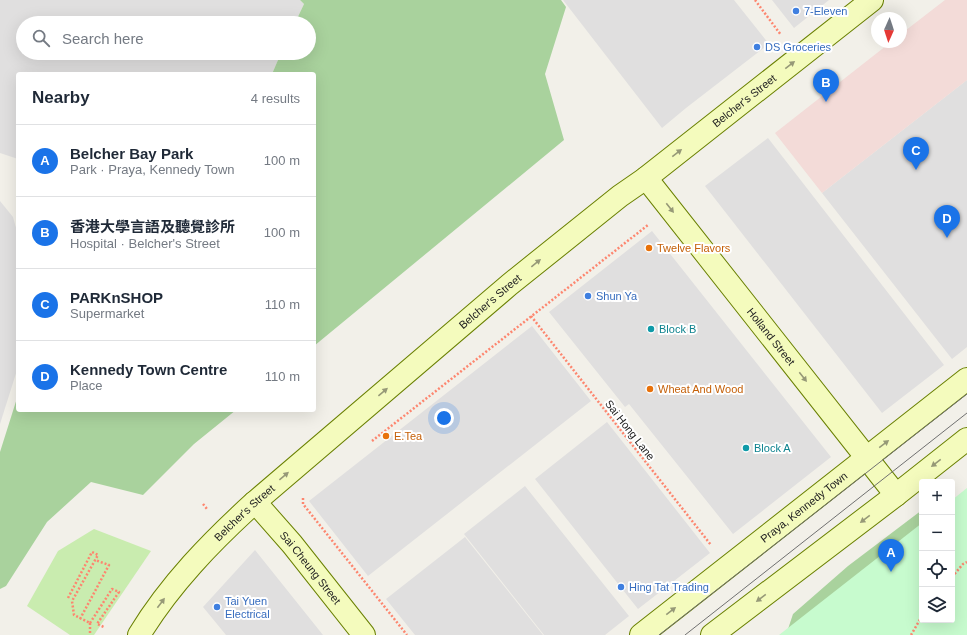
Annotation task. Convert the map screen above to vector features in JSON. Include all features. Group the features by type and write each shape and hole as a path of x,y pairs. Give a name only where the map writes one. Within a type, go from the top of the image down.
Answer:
{"main road":[{"name":"Belcher's Street","path":"139,635 157,608 187,569 226,528 254,502 509,285 620,196 646,178 872,0"},
{"name":"Holland Street","path":"646,178 896,495"},
{"name":"Praya, Kennedy Town","path":"641,635 967,379"},
{"path":"712,635 967,439"},
{"name":"Sai Cheung Street","path":"254,502 292,544 364,635"}],"path":[{"path":"755,0 784,39"},
{"path":"368,445 647,225 652,224"},
{"name":"Sai Hong Lane","path":"531,316 713,548"},
{"path":"305,494 303,499 304,504 407,635"},
{"path":"68,598 92,552 98,555 72,601 74,615 90,623"},
{"path":"80,619 109,565 94,560"},
{"path":"955,574 967,562"},
{"path":"90,635 90,623 112,589 119,592 97,624 104,627"},
{"path":"72,592 77,594"},
{"path":"911,635 919,621"}],"shaded area":[{"path":"0,0 300,0 304,4 298,16 16,16 16,60 278,60 273,72 16,72 16,158 0,153"},
{"path":"563,0 734,0 769,44 662,128"},
{"path":"772,0 829,0 794,28"},
{"path":"945,0 967,0 967,80 822,193 775,133 883,48 907,48 907,29"},
{"path":"967,80 967,347 952,359 822,193"},
{"path":"768,138 944,365 882,413 705,186"},
{"path":"0,201 13,217 16,228 16,373 0,424"},
{"path":"652,231 831,457 733,534 629,404 625,407 549,312"},
{"path":"532,326 591,401 368,576 309,501"},
{"path":"607,422 710,553 638,609 535,479"},
{"path":"525,486 629,616 605,635 544,635 464,534"},
{"path":"465,537 543,635 415,635 386,599"},
{"path":"255,550 323,635 226,635 203,607"}],"green space":[{"path":"300,0 561,0 566,7 545,74 564,140 316,344 316,72 273,72 278,60 316,60 316,16 298,16 304,4"},
{"path":"16,401 16,412 234,412 194,444 143,495 91,482 47,522 6,586 0,589 0,452"},
{"path":"967,488 967,635 779,635 919,525 919,623 955,623 955,498"},
{"path":"919,512 919,620 786,635 793,614 848,566"},
{"path":"94,529 151,551 94,635 70,635 27,606 58,551"}],"tram line":[{"path":"659,635 967,394"},
{"path":"685,635 967,413"}],"place":[{"name":"7-Eleven","path":"796,11"},
{"name":"DS Groceries","path":"757,47"},
{"name":"香港大學言語及聽覺診所","path":"826,102"},
{"name":"PARKnSHOP","path":"916,170"},
{"name":"Kennedy Town Centre","path":"947,238"},
{"name":"Twelve Flavors","path":"649,248"},
{"name":"Shun Ya","path":"588,296"},
{"name":"Block B","path":"651,329"},
{"name":"Wheat And Wood","path":"650,389"},
{"name":"E.Tea","path":"386,436"},
{"name":"Block A","path":"746,448"},
{"name":"Belcher Bay Park","path":"891,572"},
{"name":"Hing Tat Trading","path":"621,587"},
{"name":"Tai Yuen Electrical","path":"217,607"}]}
